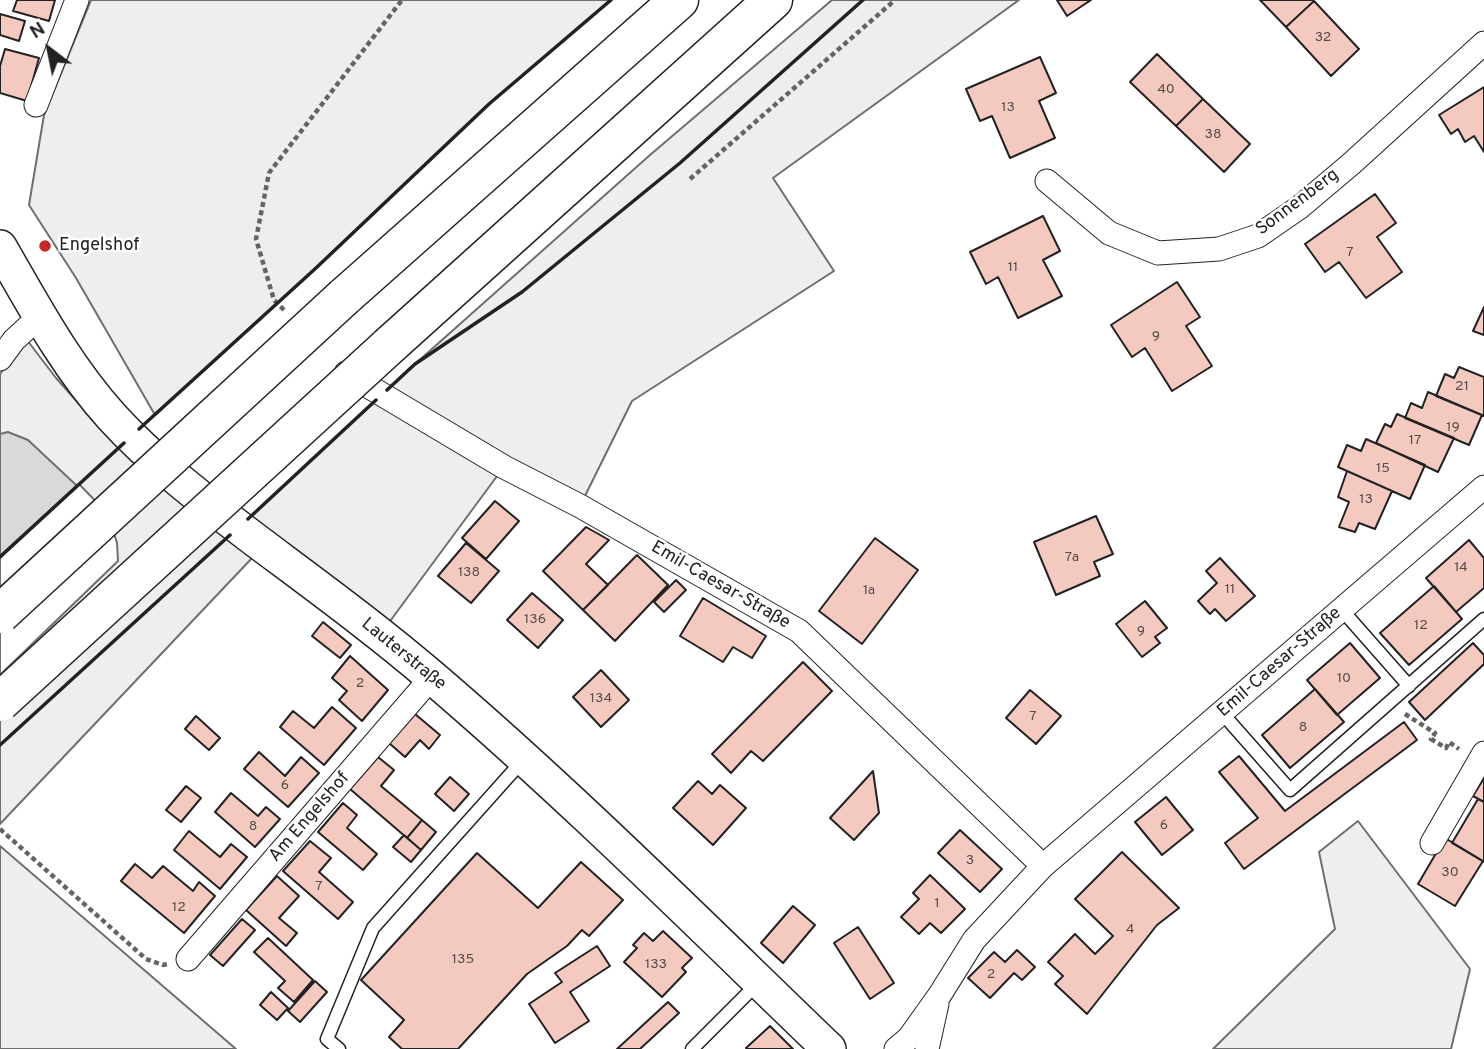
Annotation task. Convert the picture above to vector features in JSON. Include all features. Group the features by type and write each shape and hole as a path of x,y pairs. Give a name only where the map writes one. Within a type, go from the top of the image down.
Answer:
{"highway":[{"path":"0,614 344,297 679,0"},
{"path":"0,702 391,344 773,0"}],"main road":[{"name":"Lauterstraße","path":"0,247 39,317 95,397 143,449 183,484 432,677 570,799 829,1049"}],"street":[{"path":"36,104 77,0"},
{"name":"Sonnenberg","path":"1047,181 1109,233 1158,253 1219,249 1258,236 1300,207 1484,43"},
{"path":"0,359 14,340 39,317"},
{"name":"Emil-Caesar-Straße","path":"346,373 503,467 580,506 799,631 1043,866"},
{"name":"Emil-Caesar-Straße","path":"896,1049 909,1038 974,940 1043,866 1484,487"},
{"name":"Am Engelshof","path":"188,959 432,677"},
{"path":"1432,843 1482,758"},
{"name":"Emil-Caesar-Straße","path":"927,1049 939,996"}],"lane":[{"path":"1342,610 1409,685"},
{"path":"1222,713 1290,790 1484,619"},
{"path":"338,1049 327,1039 373,928 524,759"},
{"path":"692,1049 759,982"}],"path":[{"path":"292,318 274,300 256,239 269,173 402,0"},
{"path":"690,179 895,0"},
{"path":"1404,713 1435,733 1431,739 1446,748 1449,743 1482,758"},
{"path":"0,829 146,959 163,965 188,959"}],"shaded area":[{"path":"91,0 611,0 489,104 316,268 155,415 76,278 29,205 44,115"},
{"path":"832,0 1019,0 773,178 834,271 632,401 580,506 503,468 385,628 248,519 415,364 650,155"},
{"path":"27,340 56,378 114,443 253,557 0,824 0,374"},
{"path":"8,432 28,440 105,516 0,672 0,434"},
{"path":"1358,821 1470,969 1451,1049 1213,1049 1335,929 1319,852"},
{"path":"0,846 236,1049 0,1049"}],"pier":[{"path":"79,484 108,514 117,543 118,561 0,675 0,557"}],"building":[{"path":"17,0 55,0 49,21 13,11"},
{"path":"1057,0 1091,0 1067,16"},
{"path":"1260,0 1313,0 1314,1 1286,27"},
{"path":"1314,1 1359,49 1331,76 1286,27"},
{"path":"0,14 25,21 19,41 0,35"},
{"path":"5,49 39,58 27,101 0,93 0,66"},
{"path":"1157,54 1203,99 1176,126 1130,82"},
{"path":"1040,57 1056,93 1039,101 1055,138 1010,158 992,116 980,121 966,89"},
{"path":"1484,87 1484,152 1474,136 1465,142 1458,129 1451,134 1439,115"},
{"path":"1203,99 1250,144 1224,172 1176,126"},
{"path":"1375,194 1396,223 1377,237 1402,272 1366,298 1339,262 1325,272 1305,244"},
{"path":"1043,216 1060,251 1043,260 1062,296 1018,318 998,277 986,284 970,252"},
{"path":"1177,282 1200,317 1186,326 1212,366 1172,391 1145,348 1132,357 1111,325"},
{"path":"1484,307 1484,335 1473,331"},
{"path":"1459,367 1484,377 1484,416 1436,396 1445,374 1454,378"},
{"path":"1428,392 1482,415 1469,445 1405,418 1411,403 1422,408"},
{"path":"1397,414 1454,438 1438,472 1376,443 1385,424 1391,427"},
{"path":"1366,439 1425,465 1410,499 1338,467 1347,445 1361,451"},
{"path":"1347,471 1392,491 1375,529 1359,523 1355,532 1339,527 1349,502 1338,497"},
{"path":"495,501 519,521 486,559 462,538"},
{"path":"1096,516 1113,554 1094,562 1100,576 1056,595 1034,542"},
{"path":"586,527 609,540 586,564 608,585 583,610 543,571"},
{"path":"875,538 918,570 862,644 819,611"},
{"path":"1469,540 1484,558 1484,588 1456,612 1426,578"},
{"path":"466,543 499,571 471,603 438,576"},
{"path":"637,555 668,585 615,641 583,610"},
{"path":"1220,558 1255,596 1226,621 1215,609 1210,614 1198,601 1217,583 1206,571"},
{"path":"676,580 686,590 664,612 654,602"},
{"path":"1434,586 1462,619 1409,665 1380,633"},
{"path":"532,593 563,620 538,648 507,620"},
{"path":"703,598 766,636 752,658 733,647 723,662 680,636"},
{"path":"1145,601 1167,628 1155,637 1160,643 1142,657 1116,624"},
{"path":"323,622 351,645 340,658 312,636"},
{"path":"1350,643 1380,678 1337,715 1307,680"},
{"path":"1473,643 1484,655 1484,664 1425,720 1409,702"},
{"path":"350,656 388,690 362,721 339,700 347,691 332,678"},
{"path":"803,662 832,691 763,761 751,751 731,773 712,754"},
{"path":"601,670 629,700 601,727 573,697"},
{"path":"1315,689 1344,722 1290,768 1262,735"},
{"path":"1030,690 1061,716 1036,744 1006,718"},
{"path":"332,707 356,728 324,765 280,727 293,711 314,728"},
{"path":"415,714 440,735 429,749 420,740 405,757 389,743"},
{"path":"196,716 220,738 209,750 185,729"},
{"path":"1404,722 1417,740 1244,869 1225,843 1258,818 1219,772 1239,756 1285,811"},
{"path":"259,752 285,776 301,757 319,773 288,807 244,769"},
{"path":"378,757 394,770 381,786 422,820 407,838 350,789"},
{"path":"873,771 879,813 854,840 830,818"},
{"path":"450,777 469,794 454,811 435,794"},
{"path":"1484,778 1484,802 1473,796"},
{"path":"698,781 712,794 720,785 746,808 713,845 673,808"},
{"path":"186,786 201,798 181,822 166,810"},
{"path":"231,793 258,816 266,807 280,819 255,847 215,812"},
{"path":"1166,797 1193,830 1162,855 1135,822"},
{"path":"1478,799 1484,802 1484,862 1452,843"},
{"path":"343,803 357,815 347,828 377,854 363,870 318,832"},
{"path":"422,820 436,832 421,850 407,838"},
{"path":"960,830 1002,869 980,892 938,853"},
{"path":"189,831 220,857 231,844 247,857 220,889 174,850"},
{"path":"404,835 421,850 411,862 393,847"},
{"path":"1445,838 1483,861 1455,906 1418,884"},
{"path":"310,841 331,858 319,872 353,902 338,919 283,871"},
{"path":"1122,852 1179,908 1157,925 1087,1014 1055,984 1063,976 1048,962 1075,934 1095,954 1113,936 1075,899"},
{"path":"477,853 538,908 581,862 623,900 589,936 582,930 567,946 527,974 458,1049 402,1049 389,1037 404,1020 361,980"},
{"path":"135,864 152,878 163,866 193,891 199,882 215,896 184,933 121,881"},
{"path":"930,875 965,909 941,933 930,923 919,934 901,917 919,899 913,893"},
{"path":"277,876 299,896 279,918 297,933 286,946 246,910"},
{"path":"793,906 815,925 783,963 761,943"},
{"path":"242,919 255,930 223,966 210,955"},
{"path":"858,927 894,983 870,999 834,943"},
{"path":"663,931 692,958 682,968 686,972 662,997 624,962 637,948 633,945 644,933 653,941"},
{"path":"268,938 313,980 294,1002 278,988 285,981 254,952"},
{"path":"597,946 610,966 570,992 589,1021 555,1043 529,1004 562,982 555,973"},
{"path":"1017,950 1035,967 1022,980 1014,973 990,998 968,978 994,952 1005,962"},
{"path":"315,981 327,992 300,1022 288,1011"},
{"path":"271,992 288,1008 277,1020 260,1005"},
{"path":"668,1002 679,1013 640,1049 617,1049"},
{"path":"770,1026 793,1049 746,1048"}],"wall":[{"path":"139,429 316,268 489,104 611,0"},
{"path":"387,390 415,364 522,292 680,163 863,0"},
{"path":"248,519 376,400"},
{"path":"0,557 124,443"},
{"path":"0,745 230,535"}],"place":[{"name":"Engelshof","path":"45,246"}]}
